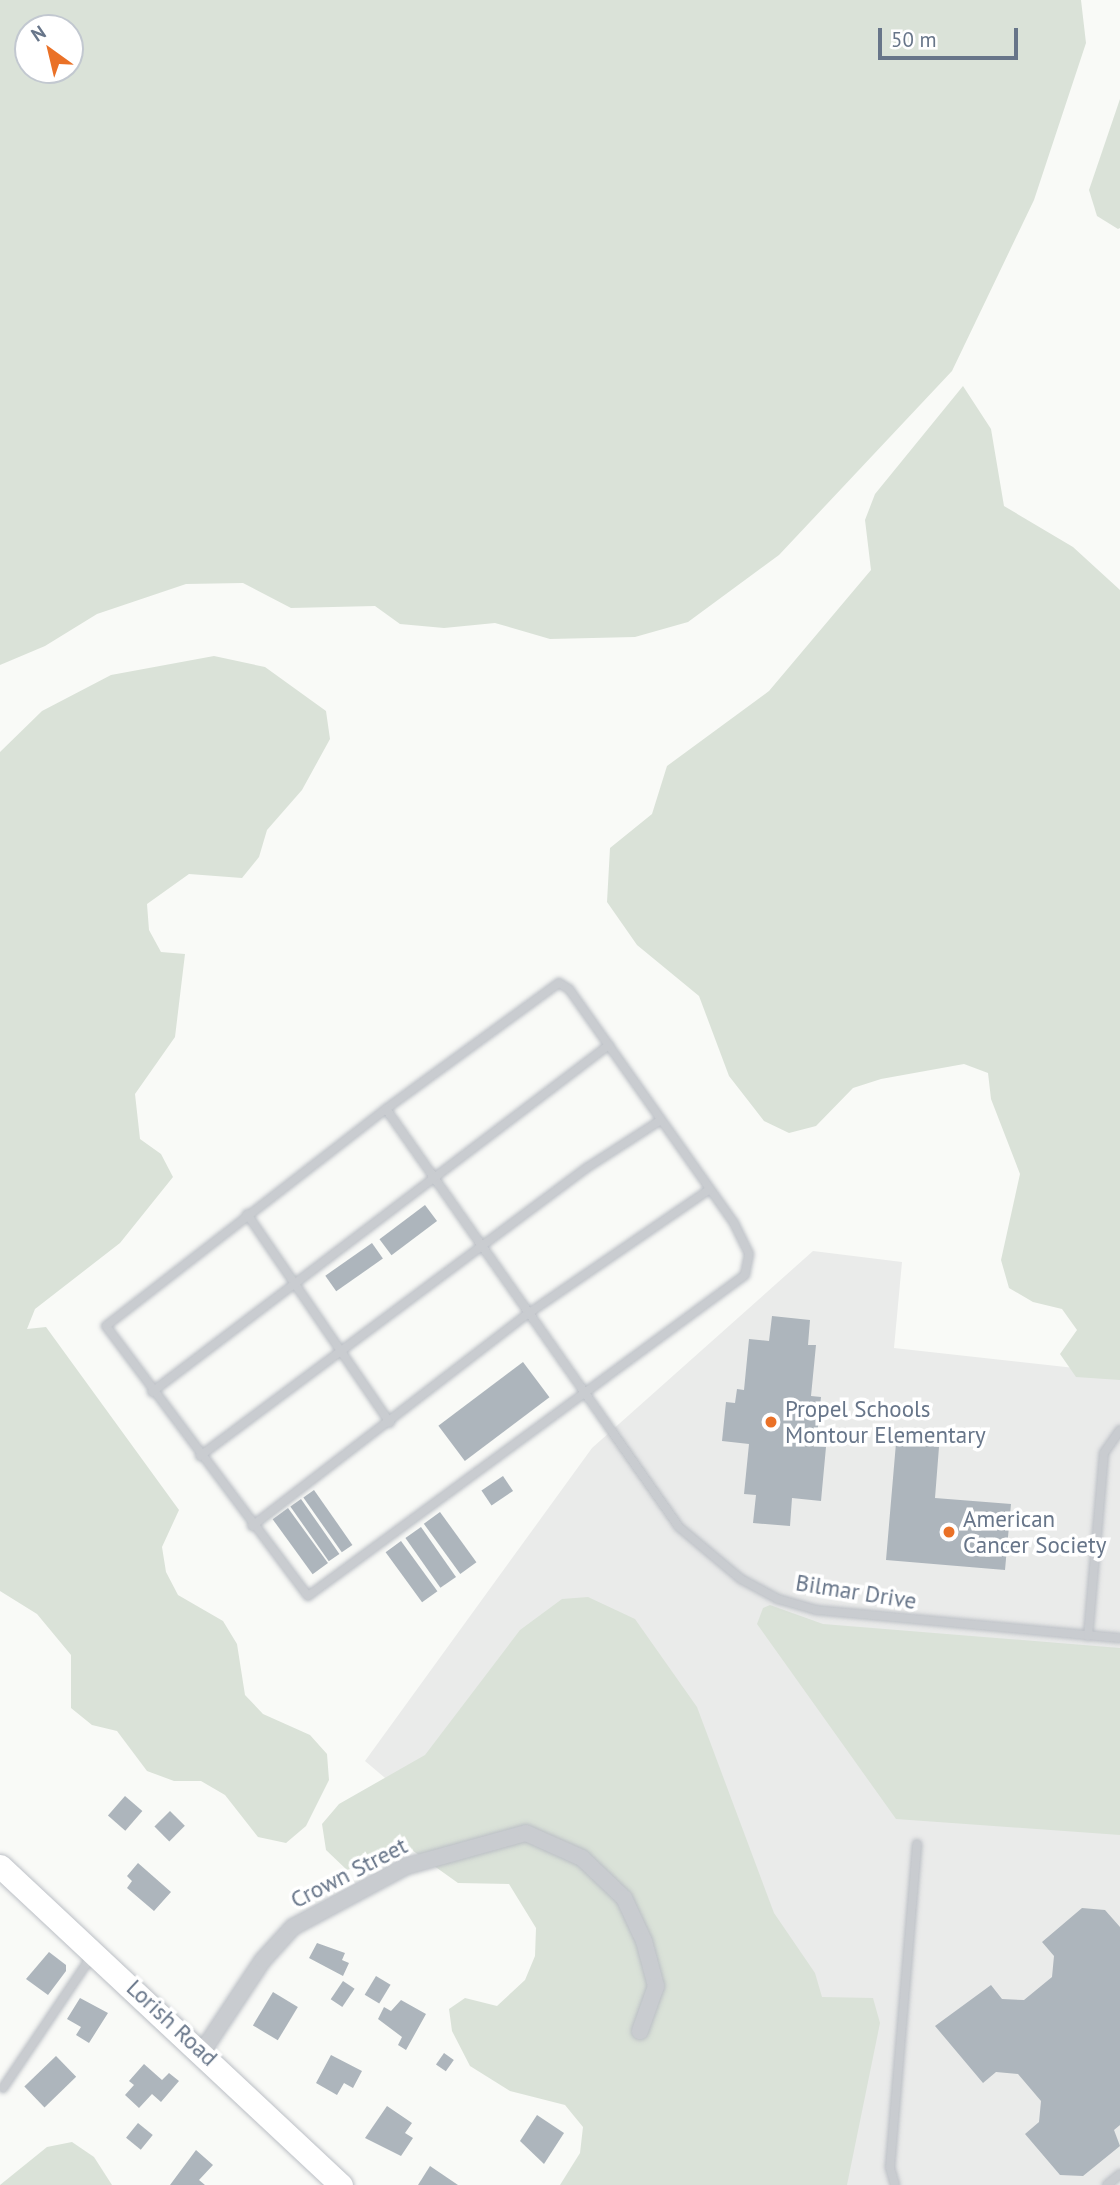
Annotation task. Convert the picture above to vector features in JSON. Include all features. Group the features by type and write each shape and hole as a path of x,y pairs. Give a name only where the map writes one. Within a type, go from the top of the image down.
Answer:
{"street":[{"name":"Crown Street","path":"202,2052 263,1960 293,1927 407,1866 526,1833 582,1858 624,1898 645,1941 656,1986 640,2031"},
{"name":"Lorish Road","path":"0,1866 95,1951 341,2185"}],"lane":[{"path":"551,985 569,989 608,1045 710,1189 749,1254 745,1275 314,1594 303,1593 152,1392 106,1326 247,1214 551,985"},
{"path":"152,1392 608,1045"},
{"name":"Bilmar Drive","path":"386,1108 679,1527 703,1552 778,1599 885,1618 1120,1638"},
{"path":"200,1456 482,1246 662,1120"},
{"path":"252,1526 390,1423 528,1313 710,1189"},
{"path":"247,1214 390,1423"},
{"path":"1088,1636 1104,1453 1120,1430"},
{"path":"895,2185 890,2167 917,1844"},
{"path":"2,2088 95,1951"},
{"path":"1107,2185 1120,2174"}],"shaded area":[{"path":"0,0 1081,0 1086,43 1034,200 952,371 779,555 688,622 635,637 550,639 495,623 444,628 400,624 375,606 291,608 243,583 186,584 97,614 45,646 0,665"},
{"path":"1120,99 1118,229 1097,216 1089,190"},
{"path":"963,386 991,429 1004,506 1073,547 1120,590 1120,1380 1076,1377 1060,1354 1077,1330 1062,1309 1033,1302 1009,1288 1001,1260 1020,1174 991,1099 988,1073 964,1064 881,1079 853,1088 816,1126 789,1133 764,1121 729,1076 699,996 637,945 607,902 610,848 652,814 667,766 769,691 871,570 865,520 875,494"},
{"path":"214,656 265,667 326,711 330,739 302,790 267,830 259,857 242,878 189,874 147,904 149,930 161,952 185,954 175,1037 135,1094 140,1139 161,1154 173,1177 120,1243 35,1309 27,1329 46,1327 179,1510 162,1547 166,1572 178,1595 223,1621 237,1644 245,1695 263,1714 310,1735 327,1754 329,1780 306,1826 286,1843 258,1837 225,1795 201,1781 174,1781 147,1771 117,1731 92,1725 71,1708 71,1655 37,1614 0,1591 0,752 42,711 111,675"},
{"path":"813,1251 902,1262 894,1348 1120,1373 1120,2185 843,2185 846,2168 365,1761 592,1448"},
{"path":"588,1597 635,1619 697,1707 774,1913 815,1973 822,1997 873,1998 880,2023 847,2185 560,2185 580,2153 583,2127 565,2105 510,2091 470,2066 452,2031 449,2009 465,1998 497,2006 525,1980 535,1956 536,1928 509,1884 458,1883 409,1848 347,1870 326,1850 322,1824 339,1804 425,1755 520,1630 562,1599"},
{"path":"770,1605 823,1624 1120,1648 1120,1835 896,1819 757,1624 763,1608"},
{"path":"72,2142 94,2157 112,2185 0,2185 47,2147"}],"building":[{"path":"425,1205 437,1221 392,1255 379,1239"},
{"path":"372,1243 383,1259 336,1291 325,1276"},
{"name":"Propel Schools Montour Elementary","path":"772,1316 810,1320 808,1345 816,1345 811,1396 821,1397 816,1446 826,1447 821,1501 792,1498 790,1526 753,1523 756,1495 744,1494 749,1444 722,1441 726,1402 735,1403 737,1389 744,1390 749,1339 769,1341"},
{"path":"523,1362 549,1397 465,1461 438,1426"},
{"name":"American Cancer Society","path":"896,1443 939,1447 935,1498 1011,1504 1005,1570 886,1560"},
{"path":"503,1476 513,1491 492,1505 481,1491"},
{"path":"314,1490 352,1545 342,1552 303,1497"},
{"path":"301,1499 339,1554 329,1561 290,1506"},
{"path":"288,1508 328,1563 313,1574 273,1519"},
{"path":"440,1512 476,1562 460,1574 424,1524"},
{"path":"421,1527 456,1577 440,1588 405,1538"},
{"path":"401,1541 437,1591 422,1602 386,1552"},
{"path":"125,1796 142,1811 125,1831 108,1816"},
{"path":"170,1811 185,1826 169,1841 154,1827"},
{"path":"138,1863 171,1892 154,1911 127,1888 132,1881 127,1876"},
{"path":"1082,1908 1105,1910 1120,1927 1120,2125 1114,2130 1120,2146 1083,2176 1060,2175 1025,2134 1039,2122 1041,2101 1018,2074 996,2072 983,2083 935,2026 991,1985 1002,1999 1024,2000 1052,1977 1054,1956 1042,1942"},
{"path":"317,1943 345,1953 342,1960 349,1963 343,1976 309,1958"},
{"path":"49,1952 66,1965 66,1971 48,1995 26,1979"},
{"path":"376,1976 391,1985 379,2004 365,1995"},
{"path":"343,1981 355,1989 342,2007 331,1999"},
{"path":"273,1992 298,2007 278,2040 253,2025"},
{"path":"80,1998 108,2013 89,2043 76,2035 81,2027 67,2019"},
{"path":"401,2000 426,2014 406,2050 398,2045 402,2037 378,2019 384,2007 391,2011"},
{"path":"444,2053 454,2060 446,2071 436,2064"},
{"path":"331,2055 362,2071 353,2088 344,2083 337,2095 316,2083"},
{"path":"56,2056 76,2077 44,2107 24,2087"},
{"path":"144,2064 162,2080 169,2073 179,2081 161,2102 152,2094 139,2108 125,2095 134,2085 129,2081"},
{"path":"387,2106 412,2123 405,2133 413,2138 401,2156 365,2138"},
{"path":"537,2115 564,2133 544,2164 520,2141"},
{"path":"138,2123 153,2135 141,2150 126,2138"},
{"path":"196,2150 213,2165 199,2180 205,2185 170,2185"},
{"path":"430,2166 458,2185 418,2185"}],"place":[{"name":"Propel Schools Montour Elementary","path":"771,1422"},
{"name":"American Cancer Society","path":"949,1532"}]}
